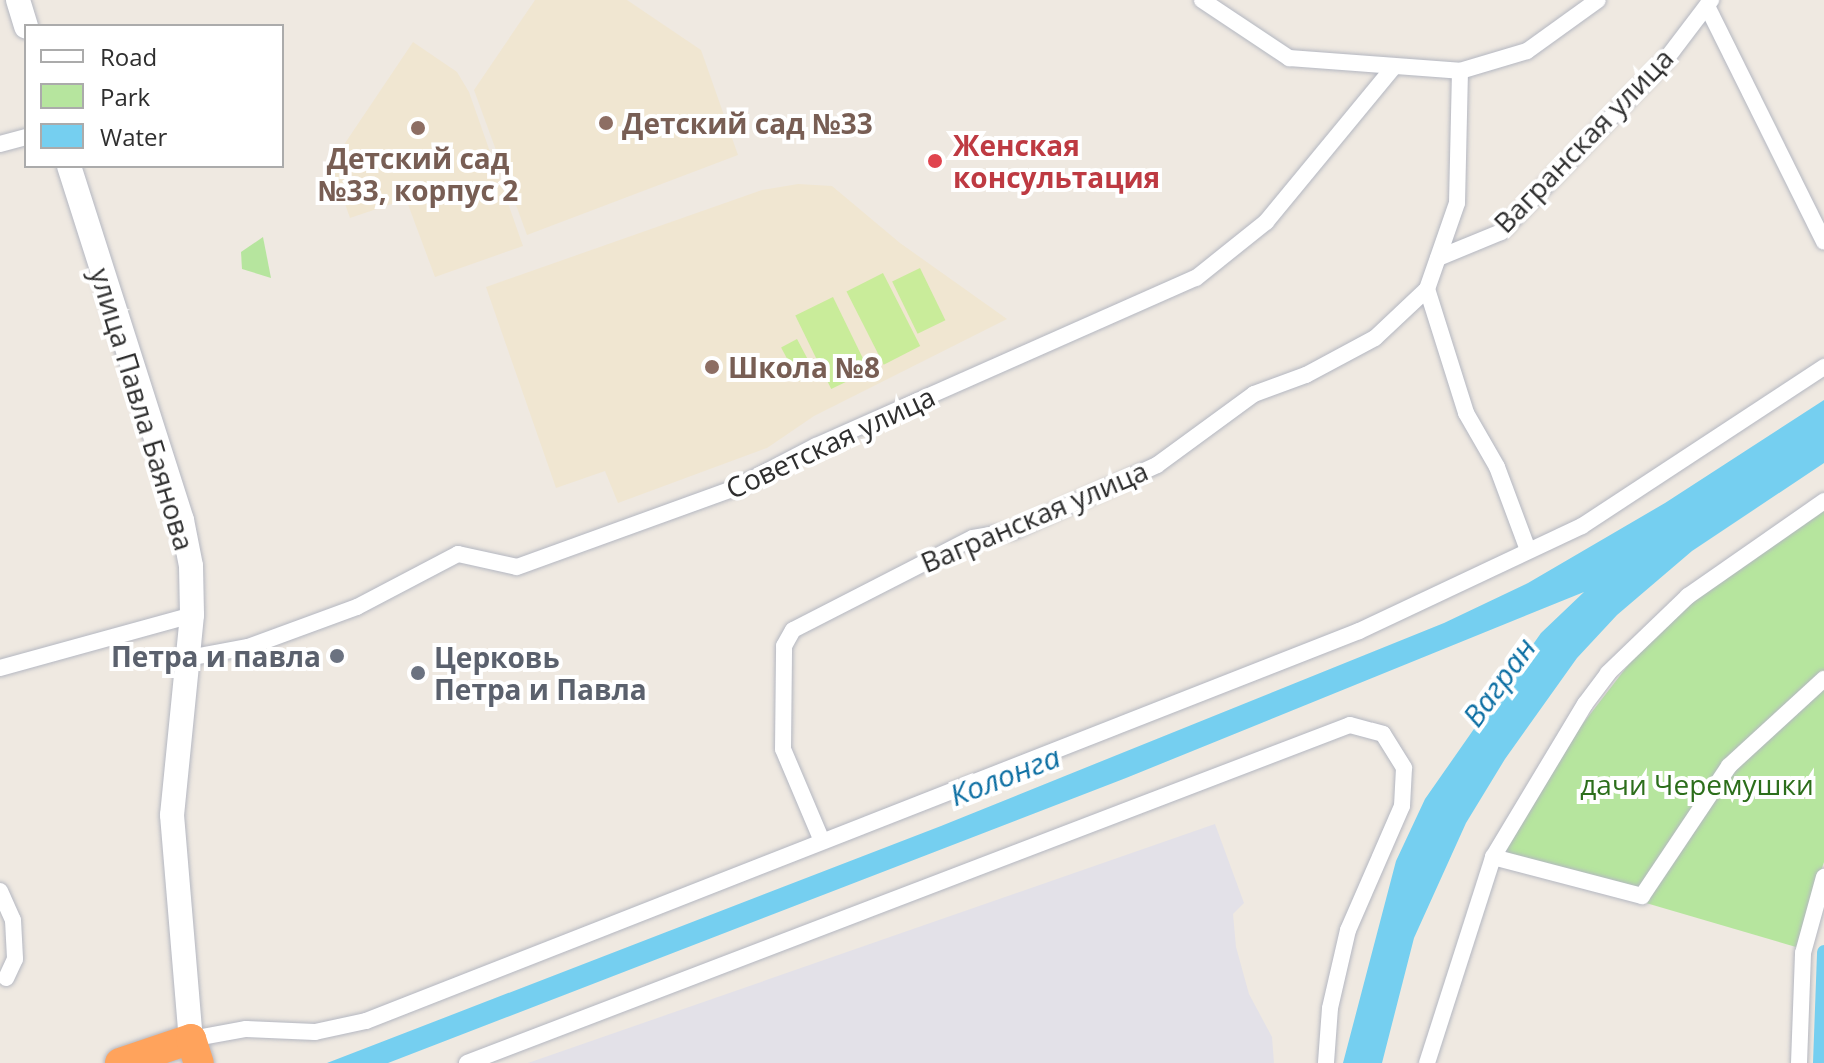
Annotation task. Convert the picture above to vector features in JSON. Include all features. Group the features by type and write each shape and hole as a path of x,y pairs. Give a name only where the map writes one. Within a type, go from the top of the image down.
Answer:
{"highway":[{"path":"120,1063 195,1051"}],"main road":[{"path":"18,0 25,24"},
{"name":"улица Павла Баянова","path":"70,168 182,520 192,615 172,815 195,1051"}],"street":[{"path":"1202,0 1289,58 1460,71 1527,51 1584,15 1598,0"},
{"path":"1709,3 1824,242"},
{"name":"Вагранская улица","path":"1438,258 1501,232 1664,62 1709,3"},
{"name":"Советская улица","path":"188,658 248,647 357,607 458,554 517,567 735,488 830,439 1196,278 1266,222 1393,68"},
{"path":"1460,71 1457,203 1427,289 1466,413 1497,467 1528,550"},
{"path":"0,144 24,138"},
{"name":"Вагранская улица","path":"822,841 783,749 784,646 793,630 973,538 1013,531 1157,465 1254,394 1306,375 1375,338 1427,289"},
{"path":"195,1051 246,1029 315,1032 366,1021 1359,631 1582,526 1824,367"},
{"path":"1427,1063 1493,857 1608,673 1688,596 1824,501"},
{"path":"0,668 192,615"},
{"path":"1493,857 1642,896 1729,766 1824,679"},
{"path":"467,1063 1350,725 1383,734 1404,768 1402,806 1348,930 1330,1008 1326,1063"},
{"path":"1799,1063 1803,953 1824,877"},
{"path":"0,891 13,920 15,959 6,978"}],"shaded area":[{"name":"Детский сад №33","path":"535,0 627,0 701,50 738,155 527,235 474,90"},
{"name":"Детский сад №33, корпус 2","path":"413,42 457,72 469,92 523,246 435,277 406,199 350,218 331,164"},
{"name":"Школа №8","path":"798,184 832,186 900,243 1007,319 814,416 767,448 618,503 605,471 556,488 486,287 762,190"},
{"path":"1215,824 1244,903 1233,914 1236,947 1249,994 1272,1037 1274,1063 528,1063"}],"green space":[{"path":"263,237 271,278 242,269 241,252"},
{"path":"920,268 945,320 918,334 892,282"},
{"path":"883,273 920,346 884,365 846,292"},
{"path":"833,297 869,371 831,389 795,315"},
{"path":"797,339 815,373 799,381 781,347"},
{"name":"дачи Черемушки","path":"1824,509 1824,862 1796,947 1499,860 1581,726 1639,651 1716,582"}],"water":[{"path":"1824,400 1824,463 1692,551 1617,615 1577,658 1505,759 1466,823 1414,938 1382,1063 1343,1063 1396,861 1425,799 1541,633 1584,592 1126,778 388,1063 327,1063 941,826 1444,623 1528,583 1665,503"}],"waterway":[{"path":"1820,1063 1824,952"}],"place":[{"name":"Детский сад №33","path":"606,123"},
{"name":"Детский сад №33, корпус 2","path":"418,128"},
{"name":"Женская консультация","path":"935,161"},
{"name":"Школа №8","path":"712,367"},
{"name":"Петра и павла","path":"337,656"},
{"name":"Церковь Петра и Павла","path":"418,673"}],"water label":[{"name":"Вагран","path":"1499,682"},
{"name":"Колонга","path":"1005,776"}]}
